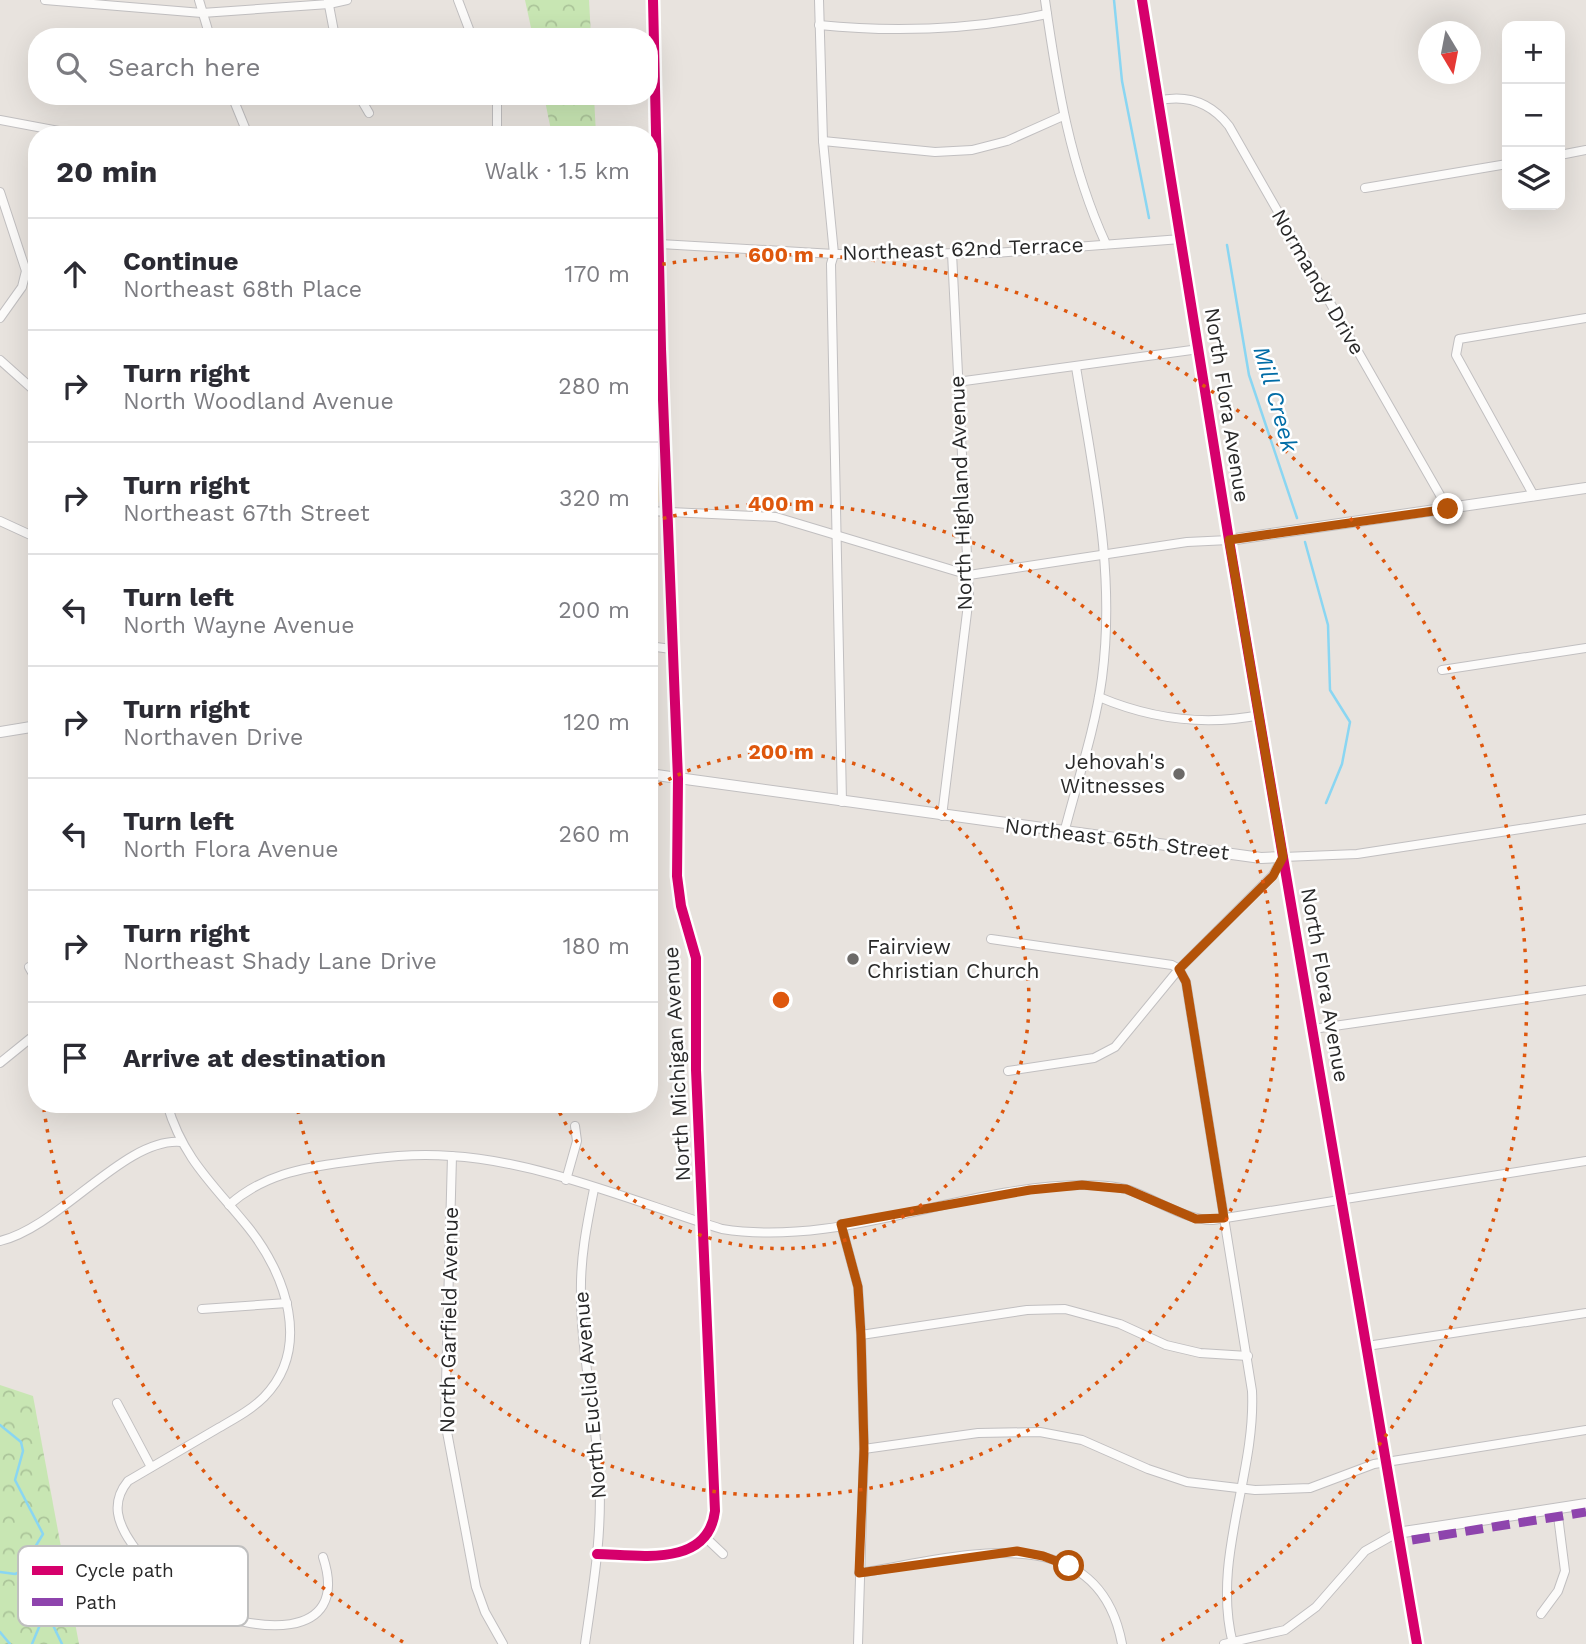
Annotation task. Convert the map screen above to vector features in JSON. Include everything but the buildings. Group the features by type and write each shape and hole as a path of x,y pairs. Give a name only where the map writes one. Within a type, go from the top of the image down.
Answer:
{"street":[{"path":"45,0 202,13 347,0"},
{"path":"199,0 207,28"},
{"path":"458,0 469,28"},
{"name":"North Michigan Avenue","path":"653,0 654,28"},
{"path":"819,0 823,141 834,254 831,264 842,802"},
{"path":"1045,0 1063,116 1088,205 1106,244"},
{"name":"North Flora Avenue","path":"1142,0 1229,540 1417,1644"},
{"path":"328,2 333,28"},
{"path":"819,24 924,30 987,25 1047,14"},
{"name":"Normandy Drive","path":"1157,101 1180,98 1195,100 1214,110 1229,126 1448,509"},
{"path":"235,105 244,126"},
{"path":"364,105 369,113"},
{"path":"497,105 497,126"},
{"name":"North Michigan Avenue","path":"656,105 657,126"},
{"path":"823,141 935,152 972,150 1007,141 1063,116"},
{"path":"0,120 32,126"},
{"path":"1565,154 1586,150"},
{"path":"1365,188 1502,165"},
{"name":"North Michigan Avenue","path":"658,174 671,649 678,779 678,891 696,958 695,1049 705,1224 715,1511 705,1537"},
{"path":"0,192 26,271 22,288 0,318"},
{"name":"Northeast 62nd Terrace","path":"660,244 834,254 952,253 1181,239"},
{"name":"North Highland Avenue","path":"942,816 969,596 952,253"},
{"path":"1534,496 1456,355 1459,339 1586,318"},
{"path":"957,382 1199,349"},
{"path":"0,360 28,385"},
{"path":"1064,833 1099,697 1104,657 1107,553 1076,367"},
{"path":"658,511 776,517 969,575 1107,553 1187,542 1229,540 1586,488"},
{"path":"0,521 28,534"},
{"path":"658,647 671,649"},
{"path":"1442,670 1586,648"},
{"path":"1099,697 1135,710 1181,719 1229,721 1260,715"},
{"path":"0,732 28,727"},
{"name":"Northeast 65th Street","path":"658,776 1261,858 1357,854 1586,819"},
{"path":"1008,1072 1094,1058 1110,1051 1123,1040 1179,969 1273,876 1283,857"},
{"path":"991,939 1172,965 1179,969 1186,982 1248,1356 1253,1407 1229,1559 1230,1644 1285,1630 1316,1607 1365,1551 1397,1533 1586,1504"},
{"path":"1313,1029 1586,990"},
{"path":"0,1063 28,1040"},
{"path":"134,1546 118,1517 118,1501 124,1485 252,1408 267,1393 287,1357 290,1330 287,1303 267,1255 194,1164 181,1142 170,1113"},
{"path":"566,1180 577,1141 575,1126"},
{"path":"0,1241 43,1224 132,1158 172,1142 181,1142"},
{"path":"229,1205 253,1186 278,1174 394,1156 452,1156 500,1163 566,1180 722,1229 768,1234 841,1224 1030,1190 1082,1185 1126,1189 1196,1219 1224,1218 1586,1160"},
{"name":"North Garfield Avenue","path":"452,1156 445,1421 476,1587 485,1612 503,1644"},
{"name":"North Euclid Avenue","path":"585,1644 597,1554 600,1477 581,1296 584,1238 594,1189"},
{"path":"841,1224 858,1287 861,1335 864,1449 859,1644"},
{"path":"202,1309 287,1303"},
{"path":"861,1335 1009,1313 1065,1310 1110,1320 1166,1345 1200,1353 1248,1356"},
{"path":"1367,1346 1586,1313"},
{"path":"117,1403 151,1467"},
{"path":"864,1449 978,1433 1040,1432 1082,1440 1148,1469 1187,1482 1241,1489 1310,1488 1364,1466 1586,1430"},
{"path":"1541,1614 1558,1591 1564,1571 1557,1508"},
{"path":"597,1554 668,1554 692,1549 705,1537 723,1554"},
{"path":"859,1573 992,1553 1017,1551 1043,1556 1069,1566 1098,1587 1108,1601 1122,1644"},
{"path":"248,1624 275,1628 306,1622 315,1616 326,1603 329,1582 323,1557"}],"shaded area":[{"path":"658,401 661,499 658,503"}],"green space":[{"path":"525,0 589,0 591,28 531,28"},
{"path":"546,105 594,105 596,126 550,126"},
{"path":"658,269 664,269 661,349 658,350"},
{"path":"0,1385 33,1396 61,1546 18,1546 18,1626 76,1626 79,1644 0,1644"}],"waterway":[{"name":"Mill Creek","path":"1114,0 1122,81 1149,218"},
{"name":"Mill Creek","path":"1227,245 1249,375 1297,518"},
{"name":"Mill Creek","path":"1305,542 1328,625 1330,690 1350,722 1342,764 1326,803"},
{"path":"0,1425 21,1442 23,1451 15,1480 43,1534 36,1546"},
{"path":"0,1572 18,1573"},
{"path":"32,1644 40,1626"},
{"path":"53,1626 62,1644"},
{"path":"0,1632 10,1644"}],"marked path":[{"path":"1412,1540 1586,1512"}],"cycle path":[{"path":"653,0 654,28"},
{"path":"1142,0 1229,540 1417,1644"},
{"path":"655,105 656,126"},
{"path":"597,1554 651,1556 686,1550 700,1542 710,1529 715,1511 696,1070 696,958 681,906 677,876 678,779 658,218"}],"place":[{"name":"Jehovah's Witnesses","path":"1179,774"},
{"name":"Fairview Christian Church","path":"853,959"}],"route":[{"path":"1069,1566 1058,1560 1017,1551 859,1573 864,1449 861,1335 858,1287 841,1224 1030,1190 1082,1185 1126,1189 1196,1219 1224,1218 1186,982 1179,969 1273,876 1283,857 1229,540 1448,509"}]}
